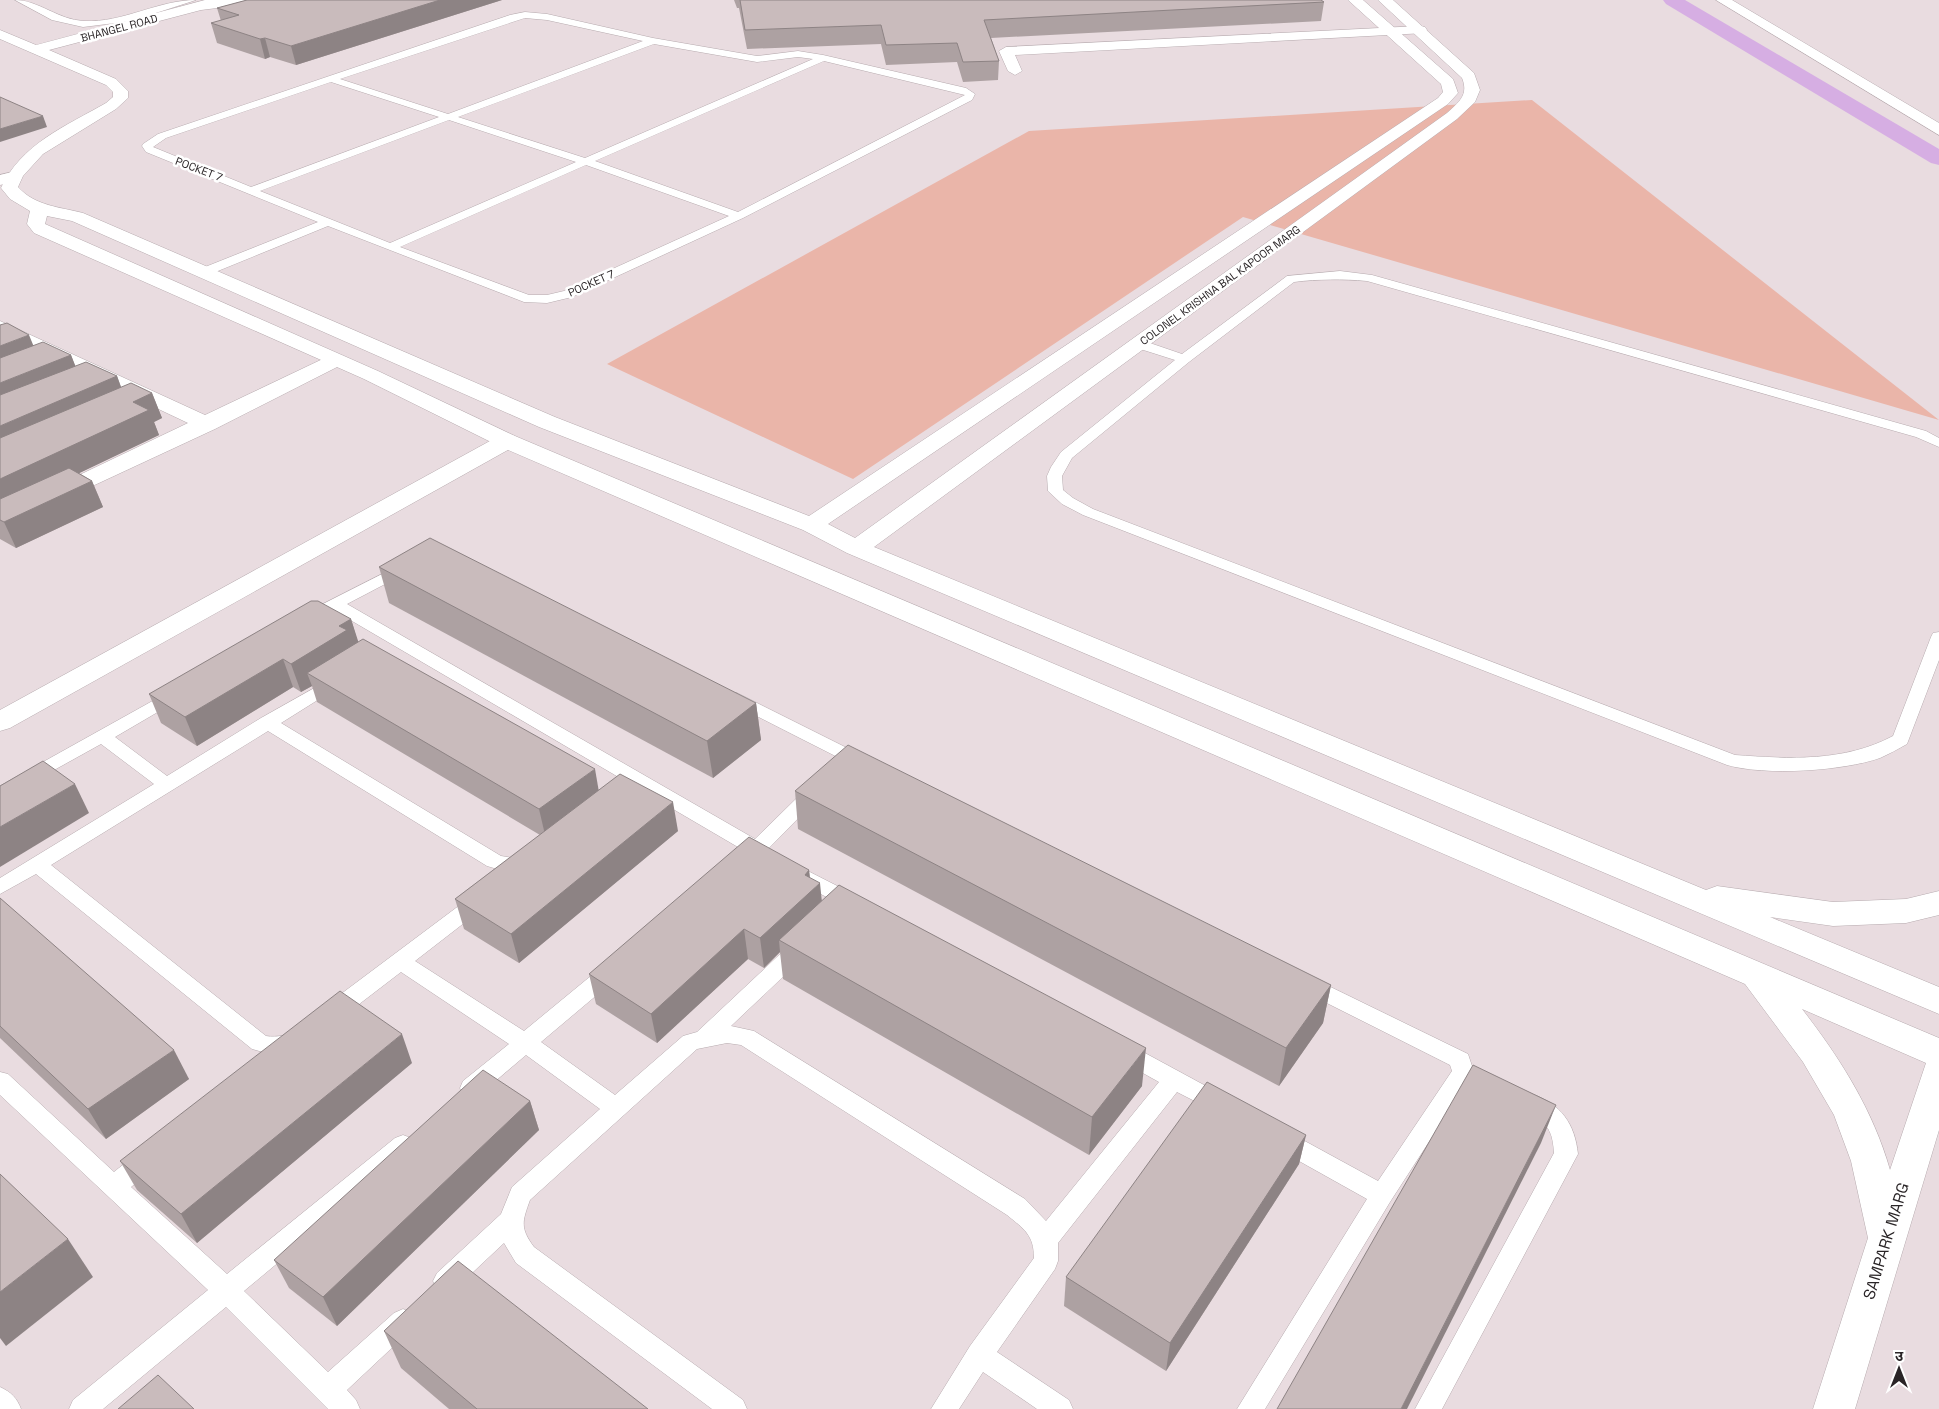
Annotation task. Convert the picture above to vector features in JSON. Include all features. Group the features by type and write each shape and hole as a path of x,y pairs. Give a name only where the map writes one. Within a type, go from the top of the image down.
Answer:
{"street":[{"name":"BHANGEL ROAD","path":"36,49 197,3 216,0"},
{"name":"BHANGEL ROAD","path":"197,3 249,0"},
{"path":"811,526 1443,101 1451,93 1448,82 1388,32 1355,0"},
{"name":"COLONEL KRISHNA BAL KAPOOR MARG","path":"856,548 1444,122 1471,97 1474,88 1469,76 1385,0"},
{"path":"1723,0 1939,130"},
{"path":"1015,71 1006,51 1420,30"},
{"path":"0,34 111,82 121,91 120,98 111,106 44,147 6,178 9,188 16,197 39,210 76,217 598,442 811,526 856,548 1939,1001"},
{"path":"39,210 36,224 40,229 371,375 507,442 1939,1053"},
{"path":"11,336 53,359 140,401 207,424"},
{"path":"0,522 207,424 336,360"},
{"path":"371,375 408,360"},
{"path":"0,722 507,442"},
{"path":"563,465 598,442"},
{"path":"1679,893 1833,914 1906,911 1939,904"},
{"path":"1755,973 1803,1036 1832,1080 1861,1136 1887,1237"},
{"name":"SAMPARK MARG","path":"1834,1409 1939,1072"}],"lane":[{"path":"19,0 67,22 85,24 118,20 197,3"},
{"name":"POCKET 7","path":"525,15 547,17 653,41 757,59 798,54 823,58 963,90 970,94 969,98 739,216 568,294 548,299 528,299 390,247 150,150 147,146 162,136 328,78 525,15"},
{"path":"252,190 653,41"},
{"path":"390,247 823,58"},
{"path":"328,78 587,162 739,216"},
{"path":"204,272 328,222"},
{"path":"1939,443 1921,434 1368,278 1322,276 1291,279 1184,359 1066,455 1055,471 1053,486 1060,498 1097,515 1733,760 1784,765 1834,761 1871,754 1901,740 1939,637"},
{"path":"1139,344 1184,359"},
{"path":"309,618 418,562"},
{"path":"335,604 391,646 632,787 757,850 851,909"},
{"path":"0,887 350,672"},
{"path":"0,794 188,687"},
{"path":"719,690 840,768 877,770"},
{"path":"262,1068 533,860 511,866 494,862 267,722"},
{"path":"102,736 166,784"},
{"path":"735,868 757,850 840,768"},
{"path":"37,864 260,1043 277,1047 306,1033"},
{"path":"705,1037 813,935"},
{"path":"400,961 525,1043 617,1109"},
{"path":"456,1100 622,962"},
{"path":"1292,977 1460,1060 1463,1064 1487,1077"},
{"path":"734,1409 525,1255 511,1238 510,1221 520,1194 691,1042 705,1037 726,1034 746,1037 1016,1207 1032,1221 1046,1240 1046,1261 944,1409"},
{"path":"1105,1042 1234,1113"},
{"path":"1250,1409 1382,1195 1463,1072 1463,1064"},
{"path":"1046,1240 1174,1080"},
{"path":"0,1081 227,1291 347,1409"},
{"path":"1428,1409 1566,1154 1566,1134 1553,1114 1512,1091"},
{"path":"82,1409 418,1132"},
{"path":"1269,1132 1382,1195"},
{"path":"114,1186 161,1149"},
{"path":"328,1390 510,1221"},
{"path":"979,1356 1060,1409"},
{"path":"0,1400 8,1409"}],"shaded area":[{"path":"1532,100 1939,420 1243,217 853,479 607,364 1029,131"}],"building":[{"path":"247,0 440,0 291,46 265,38 260,39 211,23 239,15 217,8"},
{"path":"740,0 1321,0 1324,2 984,20 999,61 963,62 957,43 886,45 881,25 745,30"},
{"path":"0,97 43,116 0,129"},
{"path":"7,323 29,335 0,346 0,325"},
{"path":"43,342 71,355 0,383 0,358"},
{"path":"86,362 117,376 0,426 0,395"},
{"path":"131,383 152,393 133,402 149,410 0,479 0,438"},
{"path":"69,468 92,481 4,522 0,520 0,499"},
{"path":"430,538 756,703 707,741 379,567"},
{"path":"311,601 318,601 351,619 339,626 347,630 291,664 283,659 185,717 149,694"},
{"path":"363,639 595,769 539,809 307,673"},
{"path":"848,745 1331,985 1286,1048 795,791"},
{"path":"43,761 75,784 0,827 0,786"},
{"path":"620,774 673,802 511,934 455,899"},
{"path":"749,837 809,870 805,875 820,883 760,938 744,929 651,1014 589,974"},
{"path":"839,885 1146,1048 1092,1117 779,940"},
{"path":"0,898 174,1050 88,1109 0,1026"},
{"path":"340,991 402,1034 181,1214 120,1161"},
{"path":"1473,1065 1556,1105 1401,1409 1277,1409"},
{"path":"483,1070 530,1101 323,1297 274,1260"},
{"path":"1207,1082 1306,1135 1170,1343 1066,1277"},
{"path":"0,1174 68,1239 0,1292"},
{"path":"458,1261 648,1409 477,1409 384,1331"},
{"path":"158,1375 194,1409 118,1409"}],"waterway":[{"path":"1672,0 1939,158"}]}
